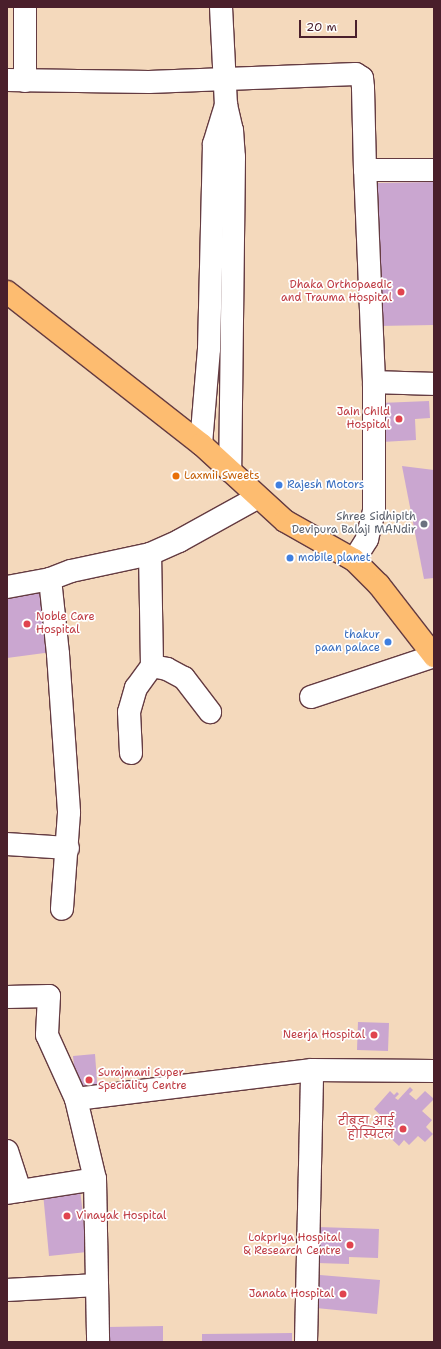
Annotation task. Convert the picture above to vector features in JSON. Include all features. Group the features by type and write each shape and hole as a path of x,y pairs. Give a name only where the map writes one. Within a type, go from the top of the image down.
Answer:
{"main road":[{"path":"7,292 201,444 257,498 285,521 354,560 379,585 434,656"}],"street":[{"path":"25,7 16,80 149,82 350,74 362,78 364,170 374,382 374,511 367,539 354,560"},
{"path":"221,7 226,105 232,130 234,157 230,471"},
{"path":"201,444 209,349 214,144 226,105"},
{"path":"364,170 434,170"},
{"path":"374,382 434,384"},
{"path":"7,587 50,579 71,571 150,554 179,541 257,498"},
{"path":"130,753 128,712 136,688 152,666 150,554"},
{"path":"50,579 58,654 68,797 68,848 62,909"},
{"path":"311,698 434,656"},
{"path":"152,666 166,669 184,678 210,712"},
{"path":"7,844 68,848"},
{"path":"7,997 49,996 46,1035 76,1099 95,1179 98,1342"},
{"path":"76,1099 312,1070 434,1071"},
{"path":"306,1342 312,1070"},
{"path":"7,1151 14,1192 95,1179"},
{"path":"7,1290 97,1285"}],"building":[{"path":"434,182 434,325 377,326 374,183"},
{"path":"429,401 430,418 415,419 416,440 382,442 380,403"},
{"name":"Shree Sidhipith Devipura Balaji MANdir","path":"402,466 434,470 434,578 424,579"},
{"path":"45,592 52,652 7,658 7,597"},
{"path":"358,1022 389,1023 388,1051 357,1050"},
{"path":"95,1054 98,1095 77,1097 73,1056"},
{"path":"410,1087 413,1090 409,1094 416,1100 425,1091 434,1099 422,1111 432,1120 426,1127 433,1134 425,1142 418,1136 409,1145 404,1140 399,1146 383,1131 390,1124 374,1109 390,1091 394,1095 397,1092 399,1094 395,1098 398,1100"},
{"path":"80,1189 87,1252 49,1256 43,1193"},
{"path":"318,1227 379,1229 378,1258 349,1257 349,1264 317,1263"},
{"path":"320,1275 380,1280 377,1314 316,1308"},
{"path":"163,1326 163,1342 108,1342 108,1327"},
{"path":"292,1333 292,1342 202,1342 202,1334"}],"place":[{"name":"Dhaka Orthopaedic and Trauma Hospital","path":"401,292"},
{"name":"Jain Child Hospital","path":"399,419"},
{"name":"Laxmii Sweets","path":"176,476"},
{"name":"Rajesh Motors","path":"279,485"},
{"name":"Shree Sidhipith Devipura Balaji MANdir","path":"424,524"},
{"name":"mobile planet","path":"290,558"},
{"name":"Noble Care Hospital","path":"27,624"},
{"name":"thakur paan palace","path":"388,642"},
{"name":"Neerja Hospital","path":"374,1035"},
{"name":"Surajmani Super Speciality Centre","path":"89,1080"},
{"name":"टीबड़ा आई होस्पिटल","path":"403,1129"},
{"name":"Vinayak Hospital","path":"67,1216"},
{"name":"Lokpriya Hospital & Research Centre","path":"350,1245"},
{"name":"Janata Hospital","path":"343,1294"}]}
